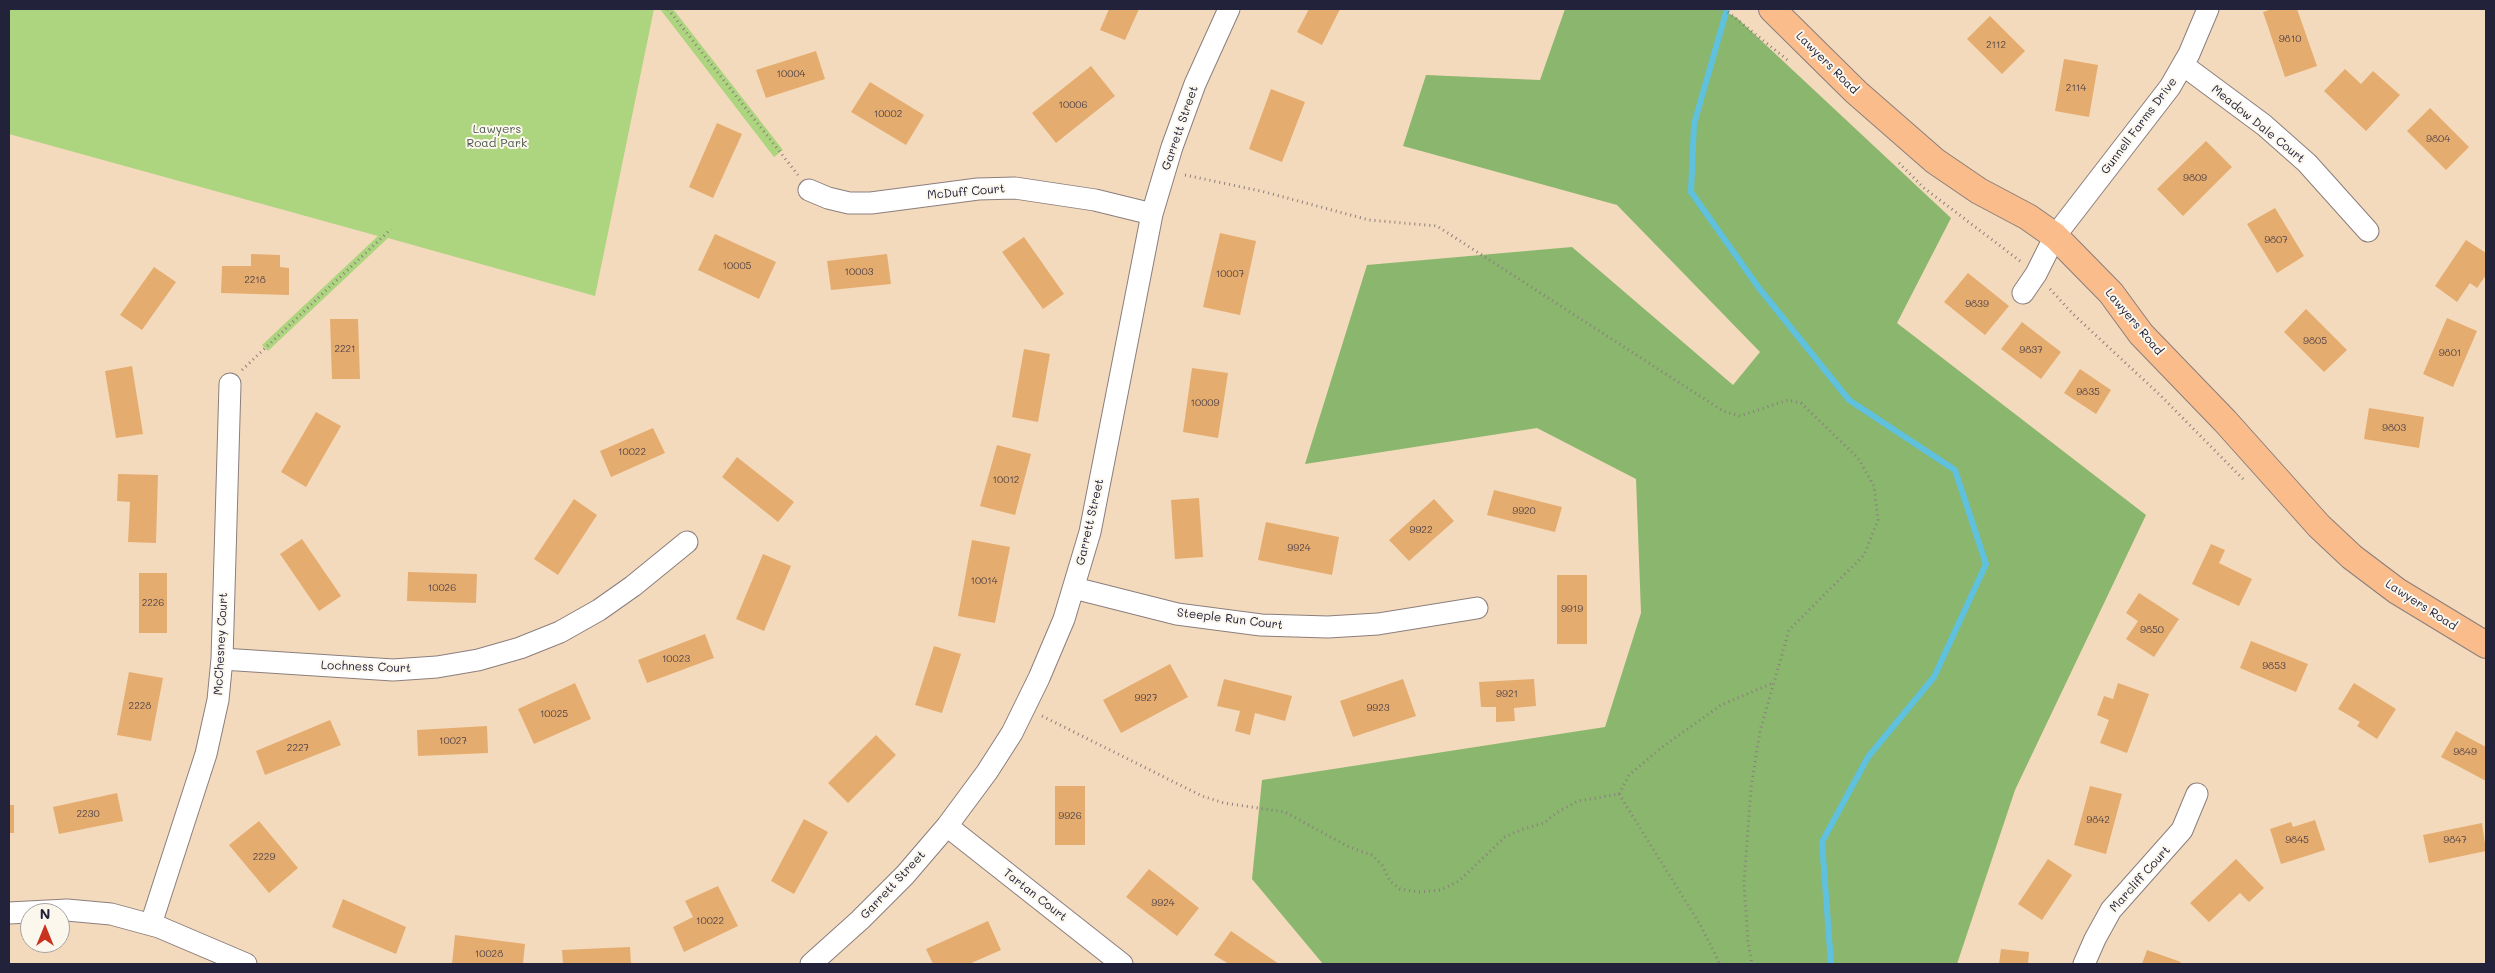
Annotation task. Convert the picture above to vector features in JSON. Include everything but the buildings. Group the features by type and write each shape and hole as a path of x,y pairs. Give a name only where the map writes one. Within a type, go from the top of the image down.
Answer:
{"main road":[{"name":"Lawyers Road","path":"1772,9 1856,92 1935,161 1979,190 2028,217 2055,236 2111,293 2142,334 2225,421 2319,526 2352,557 2397,591 2486,645"}],"street":[{"name":"Garrett Street","path":"811,964 873,908 947,826 987,772 1025,708 1040,678 1074,588 1090,532 1152,214 1195,84 1230,9"},
{"name":"Gunnell Farms Drive","path":"2023,293 2036,274 2055,236 2160,102 2184,65 2208,9"},
{"name":"Meadow Dale Court","path":"2184,65 2264,125 2306,163 2368,231"},
{"name":"McDuff Court","path":"809,190 828,198 849,203 871,203 978,188 1016,188 1095,200 1152,214"},
{"name":"McChesney Court","path":"151,924 206,754 218,700 222,659 230,384"},
{"name":"Lochness Court","path":"222,659 393,670 436,668 478,660 520,648 560,632 599,610 633,586 687,542"},
{"name":"Steeple Run Court","path":"1074,588 1177,614 1261,625 1328,627 1378,624 1477,608"},
{"name":"Marcliff Court","path":"2084,964 2094,938 2112,910 2182,830 2197,794"},
{"name":"Tartan Court","path":"947,826 1122,964"},
{"path":"9,913 67,910 110,914 151,924 246,964"}],"path":[{"path":"668,9 809,190"},
{"path":"1724,9 1794,65"},
{"path":"1893,156 1924,188 1978,231 2013,254 2036,274 2073,314 2160,395 2252,488"},
{"path":"1165,170 1265,192 1369,220 1437,226 1723,411 1740,416 1788,400 1801,403 1858,458 1874,486 1878,520 1864,555 1789,630 1773,682 1757,750 1751,788 1744,883 1748,942 1752,964"},
{"path":"230,384 260,352 391,229"},
{"path":"1619,794 1629,775 1661,748 1721,705 1773,682"},
{"path":"1025,708 1202,796 1224,803 1285,812 1349,847 1372,855 1382,865 1390,881 1400,890 1419,892 1441,890 1459,881 1505,837 1520,830 1544,823 1556,813 1578,801 1619,794"},
{"path":"1619,794 1701,926 1720,964"}],"green space":[{"name":"Lawyers Road Park","path":"9,9 654,9 595,296 388,238 268,351 262,345 378,236 9,134"},
{"path":"660,9 673,9 783,150 774,157"},
{"path":"1565,9 1721,9 1737,18 1951,218 1897,323 2146,515 2015,790 1957,964 1323,964 1252,879 1262,780 1605,727 1641,613 1636,479 1537,428 1305,464 1367,265 1572,247 1733,385 1760,352 1617,205 1403,146 1426,75 1540,80"}],"waterway":[{"path":"1727,9 1694,124 1691,192 1759,288 1849,400 1955,470 1986,564 1934,677 1868,757 1822,842 1831,964"}]}
